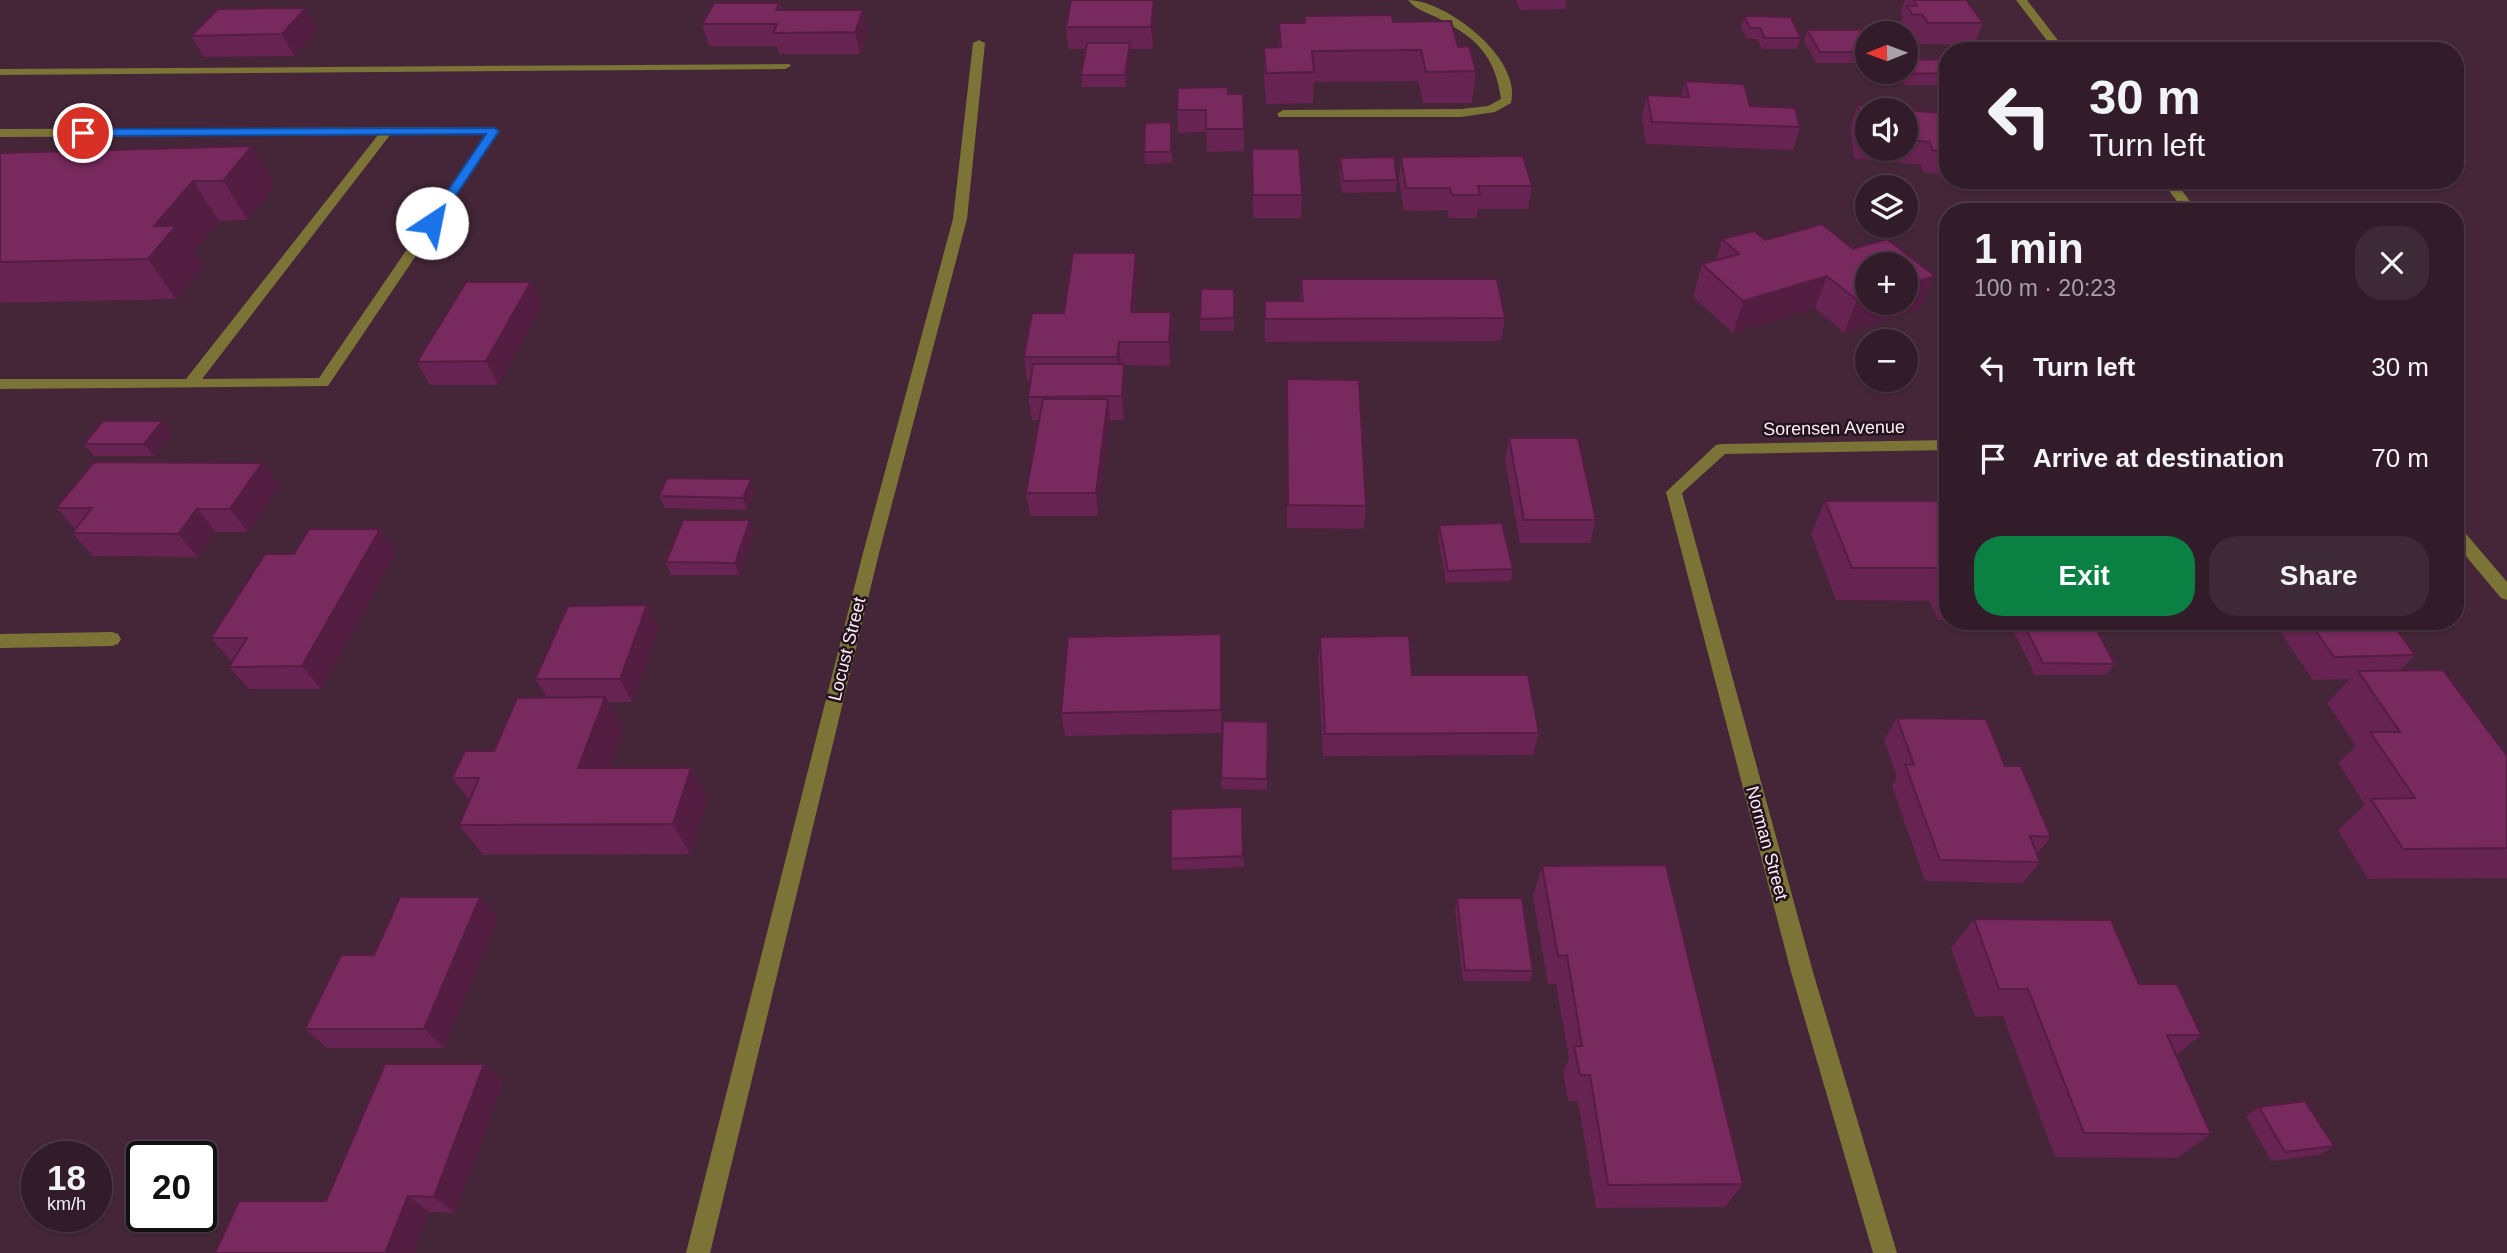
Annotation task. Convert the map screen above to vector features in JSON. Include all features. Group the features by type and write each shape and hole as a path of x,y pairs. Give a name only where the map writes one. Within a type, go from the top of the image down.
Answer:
{"street":[{"path":"1283,114 1461,113 1491,109 1507,101 1506,79 1495,56 1482,40 1413,0"},
{"path":"2021,0 2054,42"},
{"name":"Locust Street","path":"698,1253 871,552 960,219 979,43"},
{"path":"0,72 785,66"},
{"path":"190,383 387,131"},
{"path":"0,133 494,131 323,383 0,384"},
{"path":"2174,189 2185,203"},
{"name":"Sorensen Avenue","path":"1721,449 1939,445"},
{"name":"Norman Street","path":"1721,449 1674,492 1802,972 1885,1253"},
{"path":"2464,543 2507,594"},
{"path":"0,641 112,639"}],"building":[{"path":"1071,0 1154,0 1151,27 1066,27"},
{"path":"1913,0 1966,0 1983,23 1928,23 1923,15 1912,14 1907,6 1917,6"},
{"path":"714,3 780,3 776,10 863,10 855,32 773,33 777,24 702,24"},
{"path":"306,8 282,34 191,36 218,9"},
{"path":"1392,15 1393,22 1451,21 1458,47 1469,46 1476,71 1426,72 1421,50 1312,51 1314,72 1266,73 1264,48 1281,47 1279,23 1305,23 1305,16"},
{"path":"1744,16 1791,17 1801,38 1765,38 1760,28 1750,28"},
{"path":"1807,30 1855,30 1855,52 1820,52"},
{"path":"1087,43 1130,43 1125,75 1081,75"},
{"path":"1939,59 1939,73 1918,74 1918,60"},
{"path":"1685,81 1744,84 1750,106 1795,108 1800,127 1652,122 1647,95 1689,97"},
{"path":"1228,87 1228,94 1243,94 1244,129 1206,129 1206,110 1177,110 1178,88"},
{"path":"1918,111 1939,113 1939,150 1932,150 1930,142 1918,141"},
{"path":"1171,122 1171,152 1144,152 1145,123"},
{"path":"252,146 223,181 193,181 154,226 176,226 148,259 0,262 0,153"},
{"path":"1252,149 1299,149 1302,195 1253,195"},
{"path":"1523,156 1532,186 1478,186 1480,195 1452,195 1450,188 1406,188 1401,157"},
{"path":"1394,157 1397,180 1343,181 1340,158"},
{"path":"1822,224 1853,249 1887,239 1904,252 1855,252 1855,298 1827,276 1743,301 1702,264 1739,254 1722,239 1754,231 1765,240"},
{"path":"1073,253 1136,253 1131,312 1171,312 1169,342 1119,342 1117,357 1024,357 1032,313 1064,313"},
{"path":"1918,263 1935,276 1918,281"},
{"path":"1301,279 1497,279 1505,318 1265,319 1265,301 1303,301"},
{"path":"466,282 531,282 486,361 417,362"},
{"path":"1201,289 1234,289 1234,318 1200,319"},
{"path":"1033,364 1124,364 1122,396 1028,397"},
{"path":"1287,379 1359,380 1366,506 1288,505"},
{"path":"1043,399 1108,399 1096,493 1026,493"},
{"path":"103,421 162,421 144,444 84,444"},
{"path":"1509,438 1578,438 1596,520 1524,520"},
{"path":"94,462 262,463 230,509 197,509 178,534 72,533 92,508 56,508"},
{"path":"667,478 751,479 743,498 659,496"},
{"path":"1825,501 1939,501 1939,568 1852,568"},
{"path":"683,520 750,520 735,563 666,562"},
{"path":"1502,523 1513,569 1448,571 1439,525"},
{"path":"309,529 380,529 302,666 229,667 247,638 211,638 265,554 294,554"},
{"path":"647,605 620,679 535,679 568,606"},
{"path":"2026,630 2097,630 2115,664 2043,663"},
{"path":"2315,630 2397,630 2415,655 2334,657"},
{"path":"1221,634 1221,710 1061,713 1068,637"},
{"path":"1409,636 1412,675 1528,675 1539,733 1325,734 1320,637"},
{"path":"2443,670 2507,756 2507,848 2403,849 2371,799 2415,798 2370,732 2400,732 2358,671"},
{"path":"605,697 578,768 691,768 673,824 459,825 479,778 452,778 465,751 494,751 517,698"},
{"path":"1897,718 1986,719 2005,766 2021,766 2051,837 2030,836 2040,862 1940,860 1905,764 1914,765"},
{"path":"1223,721 1268,722 1267,779 1221,778"},
{"path":"1242,807 1243,856 1171,859 1171,809"},
{"path":"1666,865 1743,1184 1608,1185 1590,1075 1580,1075 1574,1046 1582,1046 1567,955 1558,956 1542,866"},
{"path":"400,897 480,897 424,1029 305,1029 341,955 374,955"},
{"path":"1457,898 1522,898 1533,971 1465,970"},
{"path":"1974,919 2111,920 2139,984 2177,984 2201,1035 2167,1035 2211,1134 2084,1133 2028,989 1999,989"},
{"path":"385,1064 484,1064 434,1197 408,1196 385,1253 215,1253 239,1201 326,1201"},
{"path":"2305,1101 2334,1146 2285,1152 2259,1107"}],"route":[{"path":"83,133 494,131 432,223"}]}
